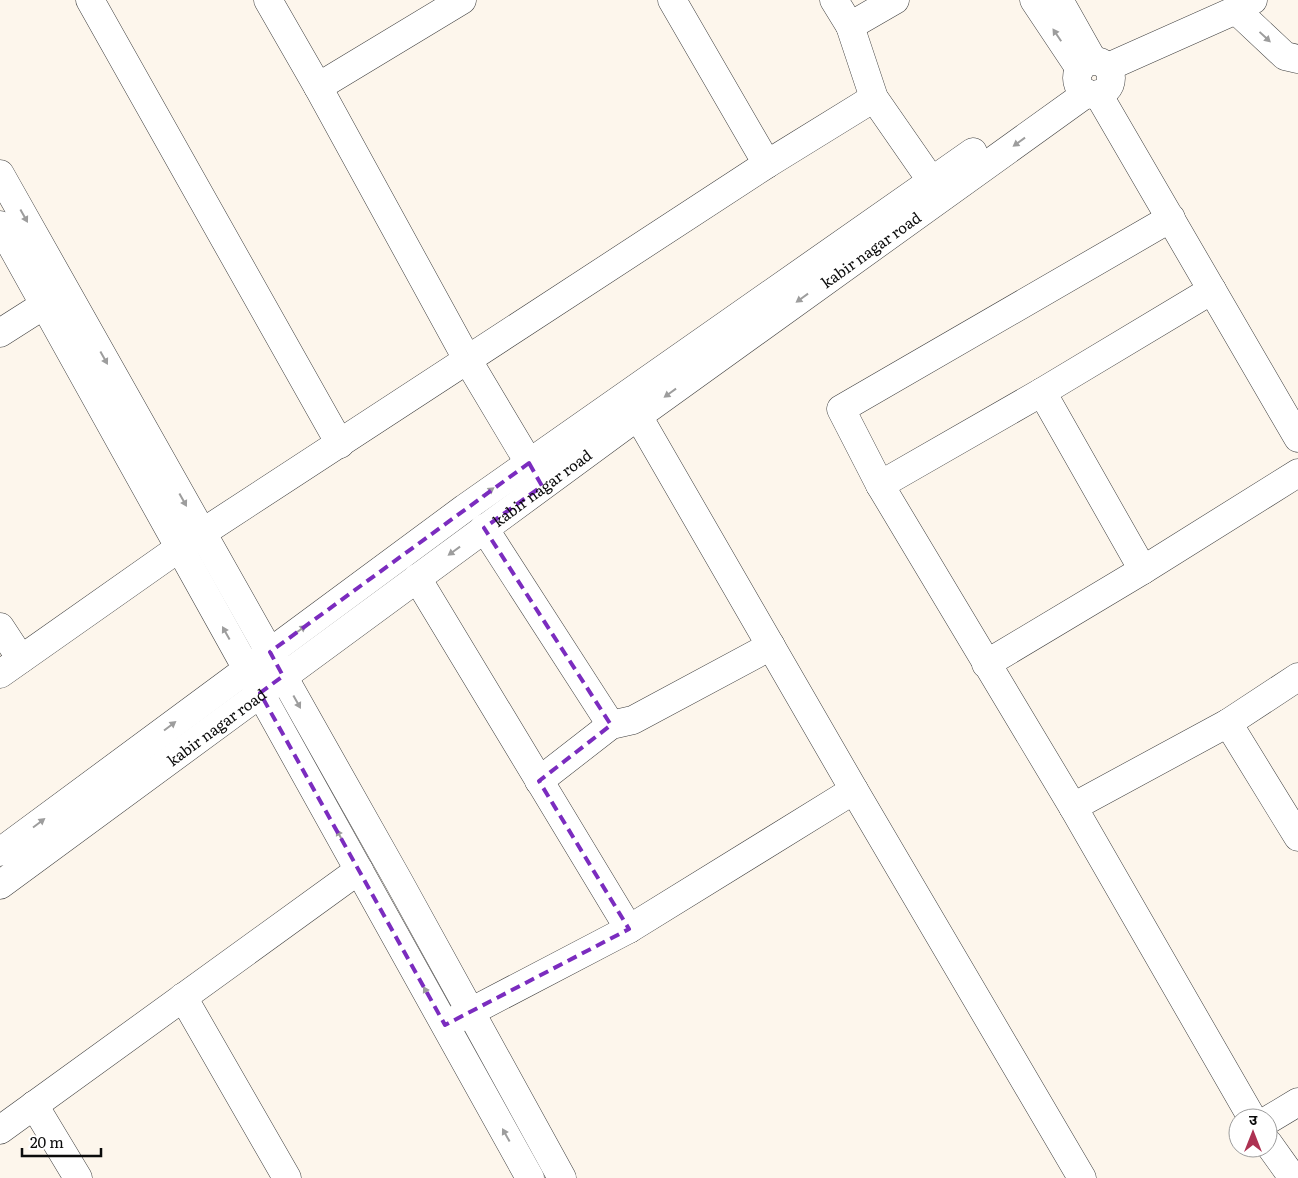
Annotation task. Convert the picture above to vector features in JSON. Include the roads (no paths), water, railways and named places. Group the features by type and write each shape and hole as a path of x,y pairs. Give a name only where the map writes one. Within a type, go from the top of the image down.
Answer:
{"street":[{"path":"90,0 340,444"},
{"path":"268,0 318,87 467,359 542,486"},
{"path":"318,87 462,0"},
{"path":"672,0 767,164"},
{"path":"0,852 465,508 937,189 874,98 850,26 834,0"},
{"path":"850,26 895,0"},
{"path":"1034,0 1093,79 1298,404"},
{"path":"1059,0 1093,79 1298,438"},
{"path":"1244,5 1285,56 1298,59"},
{"name":"kabir nagar road","path":"0,885 638,416 937,189 1093,79 1244,5"},
{"path":"0,627 10,667 179,548 767,164 874,98"},
{"path":"0,174 270,652 562,1178"},
{"path":"1171,218 841,409 880,485 1073,807 1246,1108"},
{"path":"0,225 530,1178"},
{"path":"880,485 1042,392 1212,290"},
{"path":"0,333 44,305"},
{"path":"1042,392 1143,570"},
{"path":"638,416 854,790 1082,1178"},
{"path":"986,664 1143,570 1298,473"},
{"path":"484,528 611,725"},
{"path":"417,578 629,929"},
{"path":"539,781 611,725 633,720 771,646"},
{"path":"1073,807 1228,722 1298,677"},
{"path":"1228,722 1298,837"},
{"path":"445,1025 629,929 854,790"},
{"path":"0,1130 359,870"},
{"path":"183,997 287,1178"},
{"path":"1278,1114 1298,1102"},
{"path":"34,1105 78,1178"},
{"path":"1278,1157 1293,1178"}]}
